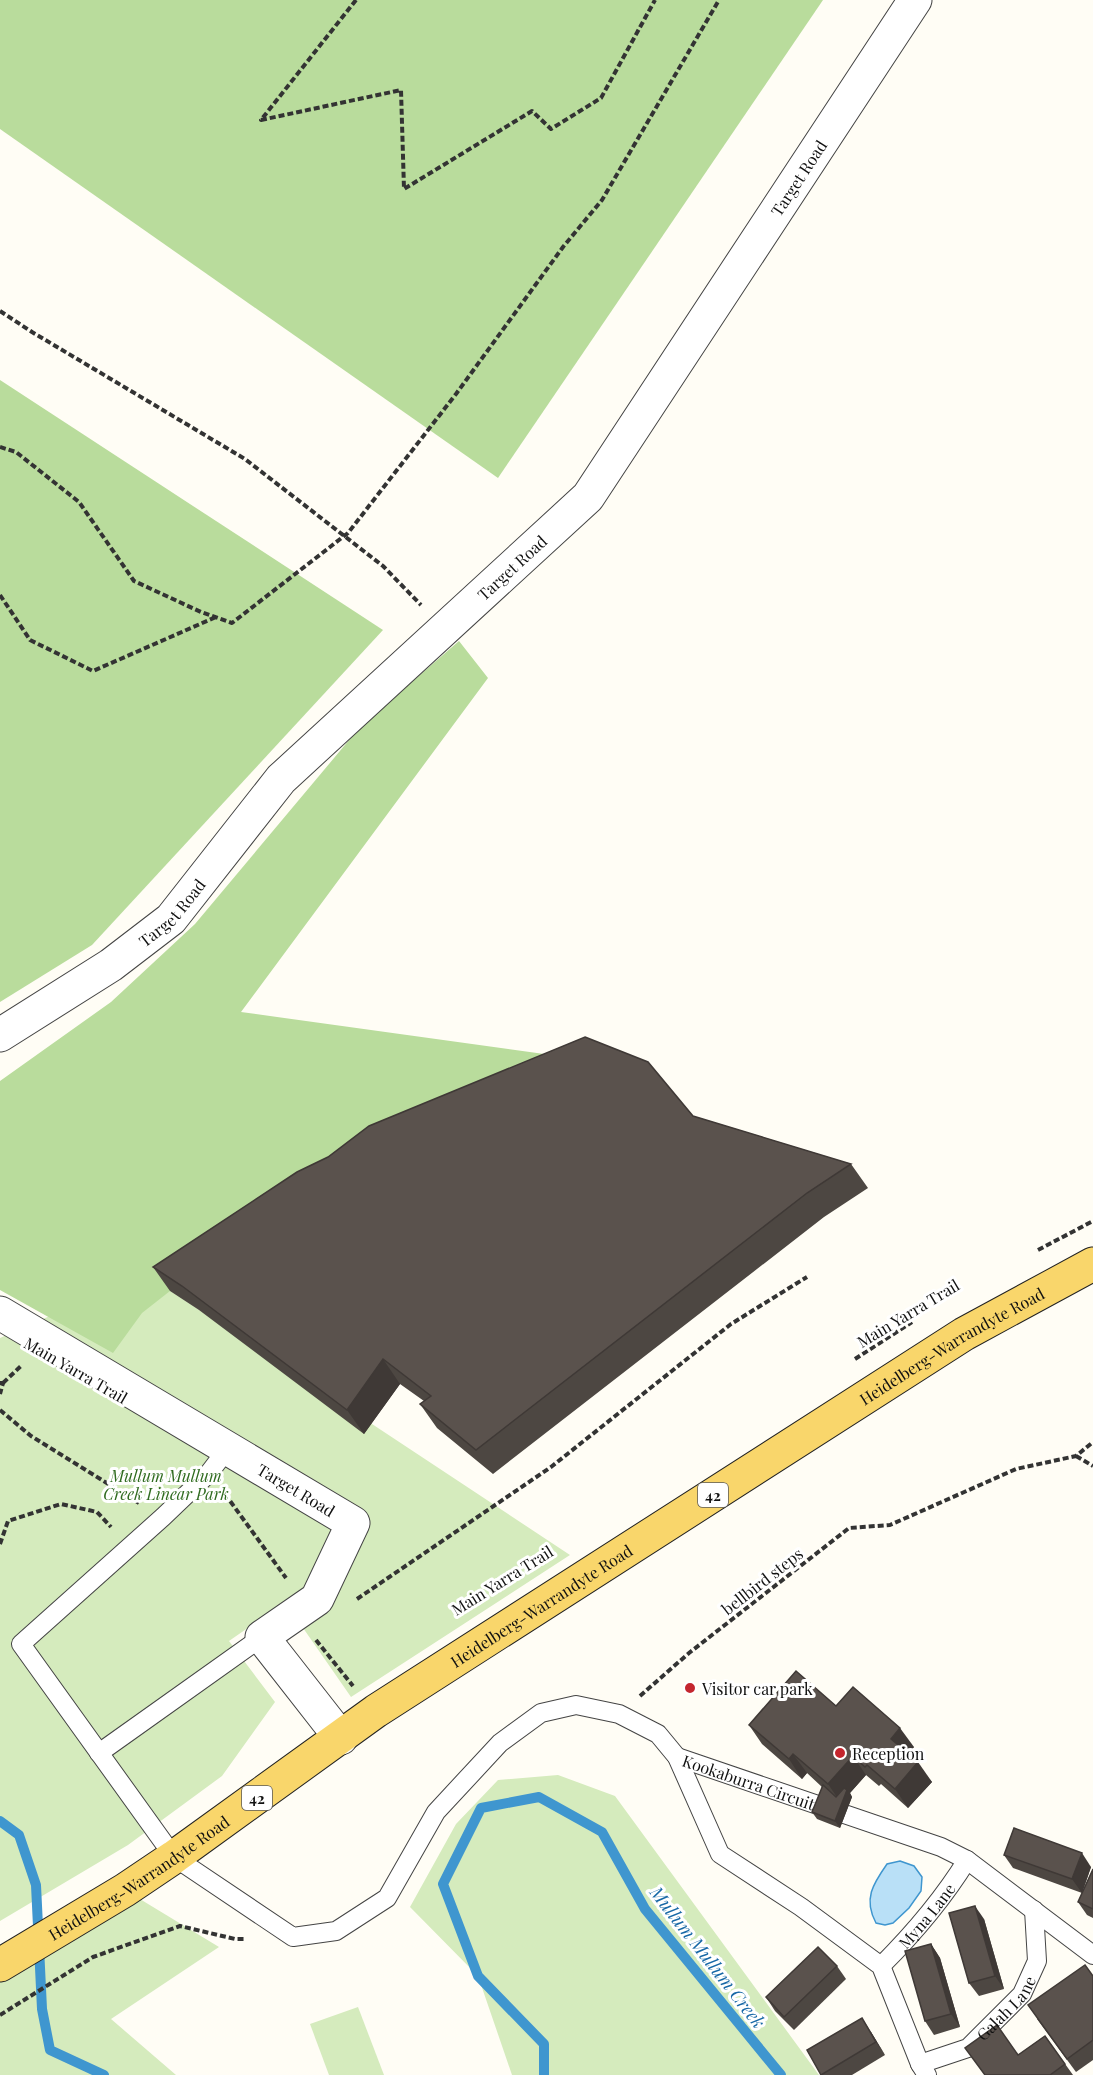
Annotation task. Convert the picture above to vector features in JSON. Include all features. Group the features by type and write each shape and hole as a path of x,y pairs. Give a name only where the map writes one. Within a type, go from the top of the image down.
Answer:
{"main road":[{"name":"Heidelberg-Warrandyte Road","path":"0,1965 125,1890 174,1857 376,1711 954,1340 1093,1264"}],"street":[{"name":"Target Road","path":"0,1035 111,965 171,919 281,779 588,497 915,0"},
{"name":"Target Road","path":"0,1313 218,1461 353,1523 317,1599 262,1637"},
{"path":"262,1637 341,1738"}],"lane":[{"path":"218,1461 163,1517 21,1644 174,1857 293,1937 336,1931 387,1898 436,1812 500,1743 541,1713 576,1705 619,1714 658,1734 677,1757"},
{"path":"99,1754 262,1637"},
{"name":"Kookaburra Circuit","path":"677,1757 941,1847 967,1860 1093,1954"},
{"name":"Kookaburra Circuit","path":"677,1757 720,1854 801,1907 880,1966"},
{"name":"Myna Lane","path":"880,1966 898,1949 951,1887 967,1860"},
{"name":"Galah Lane","path":"924,2069 969,2048 1022,1994 1037,1961 1034,1910"},
{"path":"880,1966 924,2069"}],"path":[{"path":"356,0 261,120 401,90 404,189 532,111 551,129 602,98 655,0"},
{"path":"0,447 16,452 79,502 134,581 232,623 344,536 456,394 562,247 602,200 719,0"},
{"path":"0,310 32,332 244,459 383,566 444,629"},
{"path":"0,595 30,640 93,671 217,617"},
{"path":"1028,1256 1093,1221"},
{"path":"348,1605 551,1467 731,1324 807,1276"},
{"name":"Main Yarra Trail","path":"849,1363 919,1319"},
{"path":"0,1383 3,1383 0,1394"},
{"path":"0,1410 31,1436 163,1517"},
{"path":"1093,1442 1076,1456 1093,1466"},
{"name":"bellbird steps","path":"619,1714 690,1653 849,1527 890,1525 1016,1469 1076,1456"},
{"path":"218,1461 285,1575 297,1613 354,1688 364,1681"},
{"path":"0,1544 8,1521 62,1504 97,1512 129,1546"},
{"path":"0,2015 93,1957 180,1926 235,1939 293,1937"}],"green space":[{"path":"0,0 823,0 498,478 0,129"},
{"path":"0,380 383,630 92,945 0,1002"},
{"path":"459,641 488,678 241,1012 602,1062 314,1196 170,1291 142,1313 113,1353 0,1290 0,1081 111,1002 195,924 360,727"},
{"name":"Mullum Mullum Creek Linear Park","path":"145,1274 570,1555 351,1697 285,1602 229,1641 275,1702 222,1776 128,1845 0,1921 0,1338"},
{"path":"558,1775 615,1796 819,2075 512,2075 478,1976 410,1907 456,1824 498,1780"},
{"path":"125,1890 219,1947 111,2019 176,2075 0,2075 0,1965"},
{"path":"358,2007 384,2075 329,2075 310,2024"}],"water":[{"path":"900,1861 914,1866 922,1877 921,1891 909,1908 893,1923 885,1925 876,1923 870,1906 871,1892 887,1864"}],"building":[{"path":"585,1037 648,1062 693,1116 851,1164 807,1193 476,1450 420,1404 431,1396 383,1359 347,1410 182,1286 153,1267 297,1172 328,1157 369,1126"},
{"name":"Reception","path":"796,1671 836,1706 853,1687 900,1728 891,1739 918,1762 895,1789 853,1756 828,1784 793,1754 789,1759 749,1725"},
{"path":"823,1785 836,1797 844,1788 847,1790 835,1821 812,1812"},
{"path":"1014,1828 1082,1853 1072,1879 1004,1855"},
{"path":"1093,1869 1093,1909 1078,1902"},
{"path":"975,1906 995,1976 969,1983 949,1913"},
{"path":"931,1944 951,2014 925,2021 905,1951"},
{"path":"818,1947 837,1966 784,2017 766,1997"},
{"path":"1085,1965 1093,1976 1093,2040 1067,2059 1028,2005"},
{"path":"862,2018 876,2042 821,2075 807,2050"},
{"path":"997,2025 1018,2055 1045,2036 1065,2064 1050,2075 985,2075 965,2048"}],"waterway":[{"name":"Mullum Mullum Creek","path":"544,2075 544,2044 478,1976 443,1884 481,1808 539,1797 602,1832 645,1909 781,2075"},
{"name":"Mullum Mullum Creek","path":"0,1821 19,1835 36,1885 42,2009 50,2050 104,2075"}],"place":[{"name":"Visitor car park","path":"690,1688"},
{"name":"Reception","path":"840,1753"}]}
